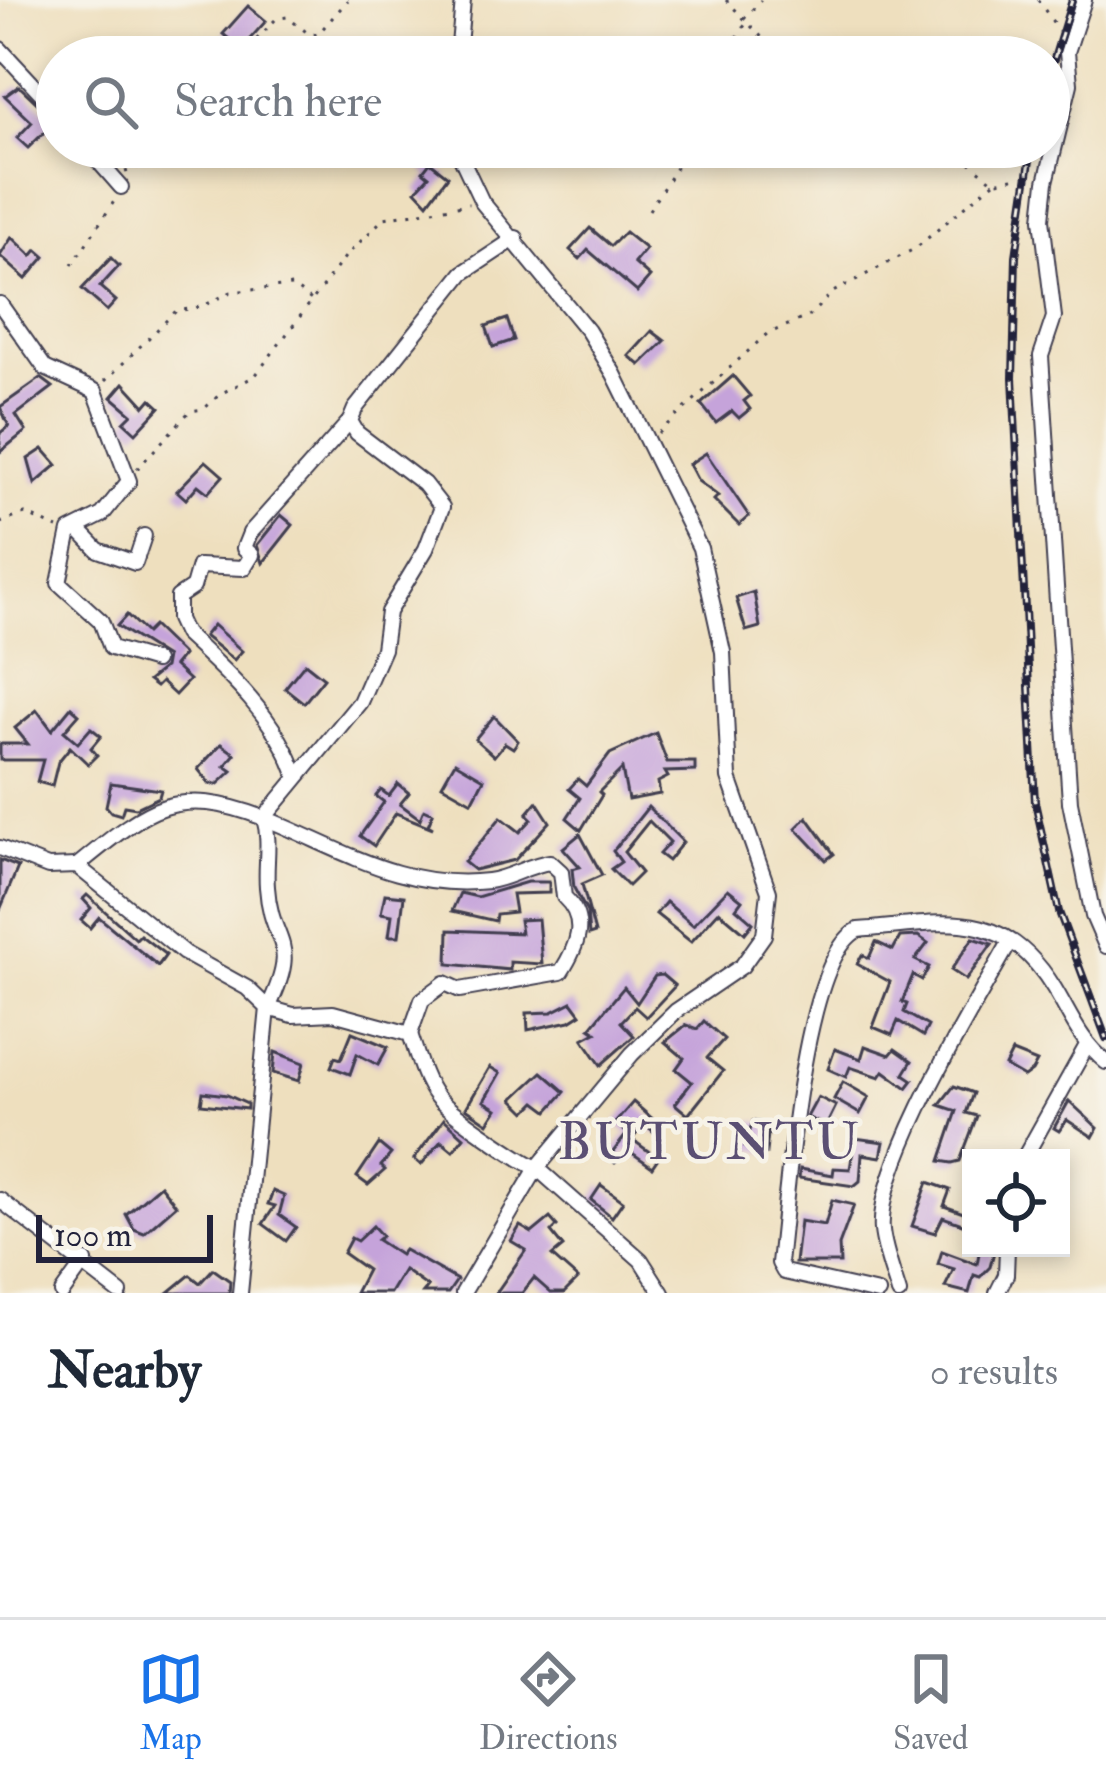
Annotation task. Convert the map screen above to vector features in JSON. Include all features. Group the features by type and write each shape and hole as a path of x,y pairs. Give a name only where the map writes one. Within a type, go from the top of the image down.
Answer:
{"street":[{"path":"460,36 463,0"},
{"path":"1070,43 1084,0"},
{"path":"0,49 36,88"},
{"path":"463,1293 537,1168 647,1039 676,1011 742,966 764,935 770,912 769,892 729,778 716,604 700,548 588,331 517,238 482,202 466,168"},
{"path":"1049,168 1042,219 1054,317 1041,356 1070,802 1093,916 1106,946"},
{"path":"106,170 121,187"},
{"path":"298,777 284,741 269,722 185,634 178,619 178,597 193,587 199,566 244,568 252,555 244,548 250,533 350,421 463,273 517,238"},
{"path":"0,304 45,368 95,391 129,481 102,515 73,532 59,583 101,622 111,648 154,661"},
{"path":"264,818 360,701 383,649 388,612 426,549 442,507 350,421"},
{"path":"73,532 98,550 135,562"},
{"path":"142,579 135,562 145,536"},
{"path":"0,848 48,867 77,866 111,839 173,802 214,800 417,882 489,880 525,864 550,862 561,872 564,897 573,905 579,925 577,946 561,972 460,990 445,983 422,1000 410,1034 437,1099 485,1132 502,1151 537,1168 641,1260 662,1293"},
{"path":"240,1293 268,1008 288,955 267,891 269,835 264,818"},
{"path":"77,866 184,953 247,988 268,1008 293,1015 333,1013 410,1034"},
{"path":"878,1293 784,1272 779,1263 790,1134 826,974 838,944 858,929 975,921 1036,962 1086,1047 1106,1062"},
{"path":"898,1293 881,1227 898,1160 932,1082 1010,942"},
{"path":"1029,1149 1086,1047"},
{"path":"3,1208 85,1262 120,1293"},
{"path":"998,1293 1007,1257"},
{"path":"62,1293 85,1262"}],"path":[{"path":"260,36 276,19 287,16 309,34 318,34 347,0"},
{"path":"726,0 759,36"},
{"path":"735,36 761,0"},
{"path":"1038,0 1059,31"},
{"path":"106,170 137,168"},
{"path":"649,210 675,168"},
{"path":"977,168 994,182"},
{"path":"647,443 766,334 809,316 833,292 916,248 994,182 1017,177"},
{"path":"72,265 121,187"},
{"path":"129,481 190,411 203,410 220,394 255,376 384,218 482,202"},
{"path":"95,391 176,311 201,307 231,292 278,287 292,286 313,301"},
{"path":"0,523 26,514 73,532"}],"building":[{"path":"248,6 266,21 253,36 223,34"},
{"path":"19,86 36,102 36,140 28,148 17,138 32,122 5,96"},
{"path":"438,168 448,176 428,203 416,190 429,176 423,171"},
{"path":"590,228 611,246 625,232 646,249 634,263 650,277 637,292 588,250 580,259 570,250"},
{"path":"12,237 32,256 37,250 45,257 26,279 0,256"},
{"path":"111,258 119,266 100,287 116,301 107,311 82,289"},
{"path":"507,319 514,340 493,347 486,326"},
{"path":"652,331 665,341 640,365 629,356"},
{"path":"733,376 750,396 744,401 750,409 739,418 732,411 716,423 701,404"},
{"path":"41,378 53,387 16,415 26,431 0,452 0,433 9,426 0,407"},
{"path":"124,383 145,406 151,399 160,407 136,433 124,422 132,414 112,397"},
{"path":"43,449 57,465 35,484 28,459"},
{"path":"706,453 749,516 739,525 714,500 718,496 698,481 689,464"},
{"path":"206,461 223,476 208,493 198,485 186,499 177,491"},
{"path":"281,515 293,525 263,563 257,545"},
{"path":"754,592 760,627 746,631 736,598"},
{"path":"127,615 146,633 153,626 183,655 174,666 189,680 175,695 161,682 156,687 148,681 164,668 166,657 117,626"},
{"path":"213,625 242,651 234,660 204,636"},
{"path":"305,663 324,678 304,703 285,688"},
{"path":"71,707 79,714 64,731 78,743 91,728 101,736 91,748 97,755 88,764 70,747 58,762 52,786 37,782 43,760 0,760 0,744 28,744 15,728 37,710 52,730"},
{"path":"494,716 518,741 513,748 505,743 494,756 475,739"},
{"path":"656,733 667,762 695,762 695,771 665,772 668,777 658,782 660,794 628,800 622,769 599,792 602,795 581,830 567,818 580,798 569,789 578,779 586,786 610,754"},
{"path":"221,744 235,754 225,766 232,771 218,784 210,784 198,769"},
{"path":"455,762 484,779 472,802 442,785"},
{"path":"111,783 161,790 159,797 136,808 124,806 121,815 106,806"},
{"path":"398,784 409,793 400,804 420,819 424,809 433,813 428,825 433,828 396,813 374,846 360,836 384,802 376,796 381,790 389,796"},
{"path":"537,802 550,822 515,860 474,870 464,862 501,817 520,832 532,819 527,814"},
{"path":"648,807 683,842 668,861 659,854 670,842 649,821 624,852 641,873 628,886 611,869 621,862 613,851"},
{"path":"807,817 834,854 826,860 796,828"},
{"path":"580,834 602,875 582,884 595,933 589,935 587,912 574,888 572,869 580,867 563,848"},
{"path":"0,860 18,867 0,910"},
{"path":"527,882 549,882 549,893 512,894 515,912 496,914 495,921 452,911 460,893 477,897"},
{"path":"728,889 742,900 736,908 753,923 745,933 719,911 691,942 656,914 666,902 693,925"},
{"path":"385,894 404,896 399,936 389,936 392,915 381,913"},
{"path":"87,895 136,939 140,935 166,955 158,966 99,917 90,928 81,920 91,908 83,899"},
{"path":"538,919 542,964 510,962 510,970 448,964 449,930 521,933 519,920"},
{"path":"918,936 928,943 915,960 929,967 922,980 913,975 902,1002 907,1004 904,1012 928,1026 923,1036 898,1021 892,1035 873,1027 890,982 857,964 862,955 869,958 876,942 893,950 900,937"},
{"path":"973,938 992,944 966,980 951,970"},
{"path":"662,975 675,986 646,1017 635,1007 621,1022 634,1036 601,1065 583,1039 596,1032 590,1028 624,987 637,1003 655,976"},
{"path":"572,1002 581,1014 528,1030 527,1013 552,1012"},
{"path":"704,1021 724,1039 707,1058 723,1071 688,1115 675,1104 692,1082 676,1069 684,1058 665,1042 686,1025 697,1029"},
{"path":"352,1032 388,1047 378,1065 357,1054 350,1074 331,1067 335,1057 341,1059"},
{"path":"865,1046 890,1055 895,1049 912,1061 904,1074 913,1080 907,1088 884,1071 880,1077 850,1067 846,1077 828,1069 835,1049 861,1059"},
{"path":"275,1052 304,1063 299,1081 273,1073"},
{"path":"1012,1052 1037,1062 1024,1077 1005,1066"},
{"path":"490,1067 500,1073 484,1101 497,1109 488,1123 466,1108"},
{"path":"542,1072 565,1092 548,1111 536,1102 526,1112 513,1099"},
{"path":"843,1082 869,1097 860,1114 834,1099"},
{"path":"954,1086 973,1093 966,1113 977,1116 960,1161 940,1161 957,1111 939,1105"},
{"path":"203,1092 227,1095 247,1104 247,1109 201,1104"},
{"path":"818,1097 836,1106 826,1126 807,1117"},
{"path":"1069,1101 1098,1128 1093,1137 1067,1120 1059,1131 1054,1128"},
{"path":"633,1102 662,1127 656,1134 645,1124 633,1138 615,1123"},
{"path":"444,1119 464,1137 453,1151 441,1141 421,1165 414,1159"},
{"path":"753,1121 769,1124 766,1153 745,1147"},
{"path":"626,1135 658,1158 652,1167 628,1150 615,1163 609,1157"},
{"path":"855,1138 884,1142 881,1157 862,1154 860,1181 854,1186 799,1178 800,1169 833,1175 834,1168 850,1169"},
{"path":"379,1144 391,1154 381,1166 385,1170 368,1185 357,1177"},
{"path":"928,1182 950,1190 944,1206 962,1212 962,1224 943,1217 935,1233 912,1226"},
{"path":"160,1185 176,1205 144,1233 134,1229 126,1214"},
{"path":"601,1185 623,1201 612,1217 591,1200"},
{"path":"273,1191 284,1196 279,1215 296,1227 286,1241 263,1224 275,1206 268,1204"},
{"path":"832,1200 854,1205 839,1245 840,1263 795,1263 800,1221 825,1225"},
{"path":"550,1218 557,1226 551,1232 563,1247 552,1256 578,1279 564,1293 551,1293 534,1278 522,1293 496,1293 526,1250 511,1241 520,1226 532,1233"},
{"path":"373,1226 382,1236 377,1240 400,1255 404,1250 457,1280 448,1293 423,1293 428,1287 404,1270 390,1293 355,1293 367,1270 343,1253 351,1238 357,1241"},
{"path":"942,1251 977,1264 978,1257 993,1257 980,1277 974,1275 969,1293 945,1287 954,1269 938,1264"},
{"path":"213,1269 230,1281 229,1293 168,1293 190,1275 200,1283"}],"railway":[{"path":"1061,36 1072,0"},
{"path":"1029,168 1016,256 1013,378 1035,802 1059,912 1106,1038"}],"district":[{"name":"BUTUNTU","path":"710,1143"}]}
